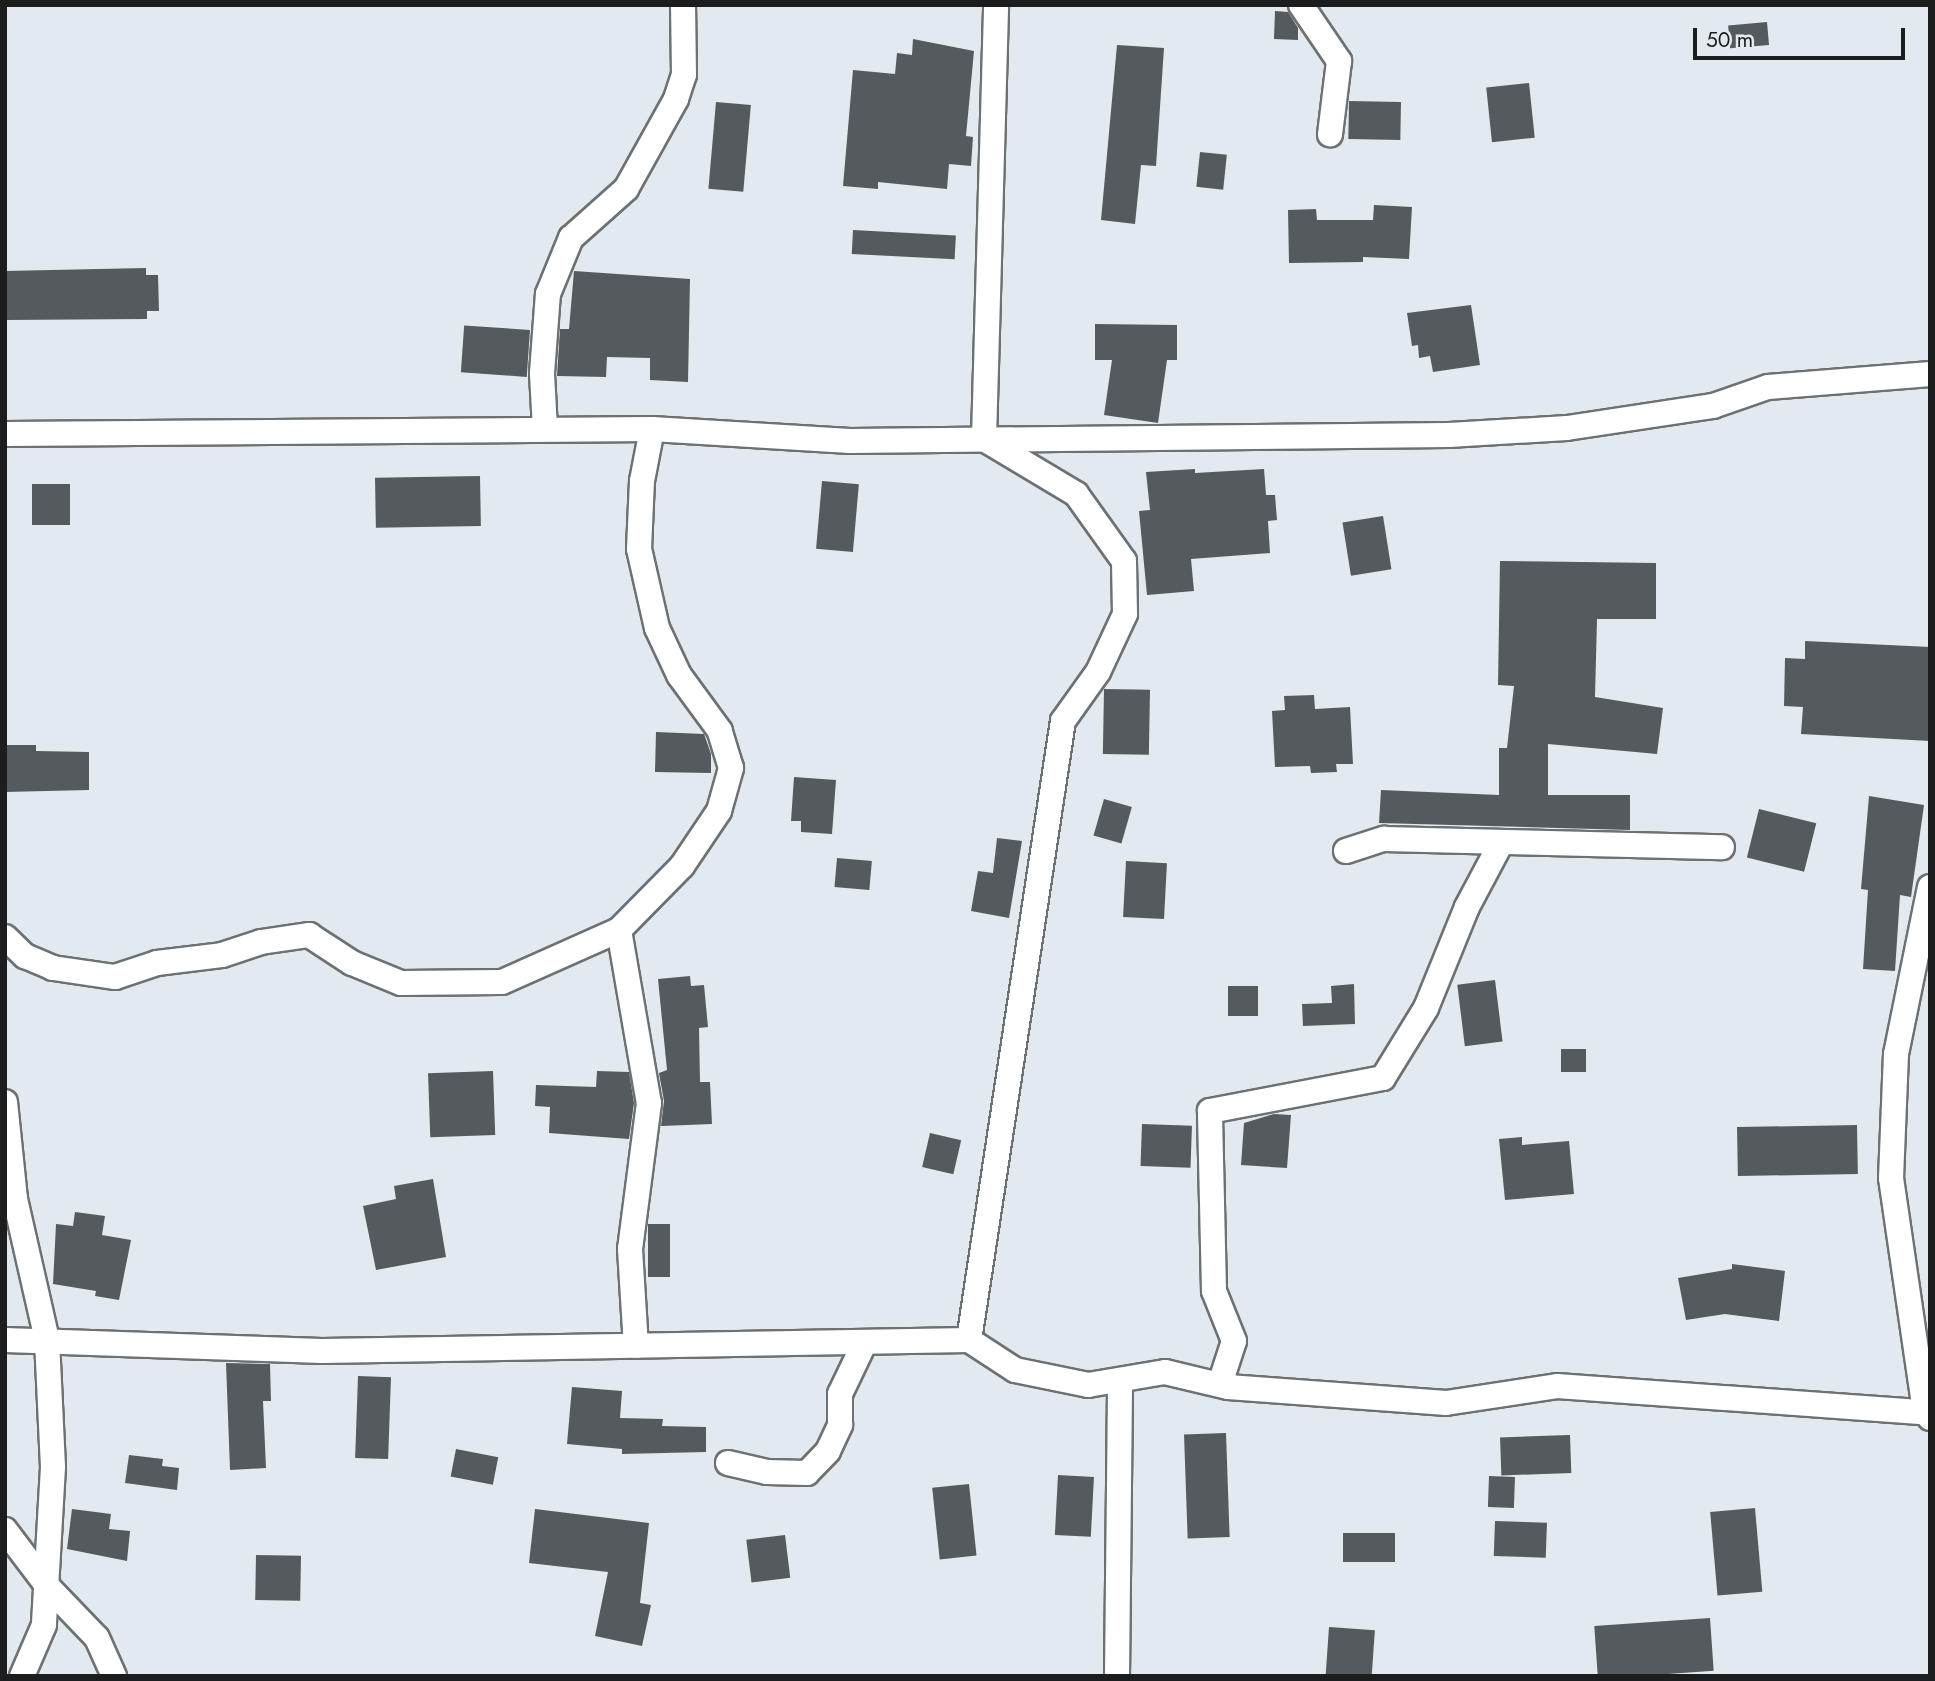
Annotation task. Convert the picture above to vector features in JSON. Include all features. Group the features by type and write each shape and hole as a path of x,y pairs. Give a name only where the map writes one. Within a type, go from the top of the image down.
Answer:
{"street":[{"path":"545,429 542,373 548,294 571,238 626,189 676,99 684,75 683,5"},
{"path":"984,439 996,5"},
{"path":"1301,5 1339,61 1330,134"},
{"path":"5,434 652,429 850,442 1449,435 1567,428 1713,406 1768,387 1930,374"},
{"path":"5,937 25,956 53,968 115,977 158,963 222,955 261,942 309,935 352,963 401,983 502,982 619,930 682,866 719,811 731,768 720,731 679,675 657,628 639,549 642,481 652,429"},
{"path":"969,1340 1063,721 1098,672 1125,614 1124,561 1076,494 984,439"},
{"path":"1346,851 1384,839 1722,847"},
{"path":"1220,1384 1234,1341 1214,1291 1210,1111 1383,1078 1426,1008 1467,907 1501,843"},
{"path":"5,1340 322,1351 864,1344 969,1340 1015,1370 1088,1385 1166,1371 1220,1384 1446,1403 1557,1386 1928,1414 1891,1178 1896,1054 1930,887"},
{"path":"619,930 649,1103 630,1249 636,1346"},
{"path":"5,1102 15,1199 47,1340 53,1467 50,1588 44,1625 22,1676"},
{"path":"728,1463 767,1472 807,1473 828,1451 836,1434 840,1394 864,1344"},
{"path":"1117,1676 1120,1380"},
{"path":"5,1530 50,1588 97,1638 114,1676"}],"building":[{"path":"1275,11 1288,12 1298,28 1298,40 1274,39"},
{"path":"1767,22 1769,45 1730,48 1728,25"},
{"path":"913,39 974,51 966,136 973,137 971,166 949,164 947,189 878,182 878,189 843,186 853,70 895,74 897,53 912,55"},
{"path":"1117,45 1164,48 1156,166 1141,165 1135,224 1101,220"},
{"path":"1529,83 1535,138 1492,142 1486,87"},
{"path":"1349,101 1401,102 1400,140 1348,139"},
{"path":"716,102 751,105 743,192 708,189"},
{"path":"1200,152 1227,155 1223,190 1196,187"},
{"path":"1374,205 1412,207 1409,259 1363,257 1363,262 1289,263 1288,210 1316,209 1317,220 1373,220"},
{"path":"853,230 956,235 955,259 852,254"},
{"path":"146,268 146,275 158,275 159,311 147,311 147,319 5,320 5,271"},
{"path":"574,271 690,279 688,382 650,380 650,358 607,357 606,377 557,376 560,329 569,329"},
{"path":"1471,305 1480,365 1433,372 1430,356 1419,358 1418,345 1412,346 1407,313"},
{"path":"1095,324 1177,325 1177,360 1167,360 1158,423 1104,415 1112,360 1095,360"},
{"path":"464,325 530,330 527,377 461,372"},
{"path":"1195,469 1195,473 1264,469 1266,495 1275,495 1277,520 1268,521 1270,553 1191,559 1194,591 1147,595 1139,511 1150,510 1146,472"},
{"path":"480,476 481,526 376,528 375,478"},
{"path":"822,481 859,484 853,552 816,549"},
{"path":"32,484 70,484 70,525 32,525"},
{"path":"1383,516 1391,569 1351,576 1343,522"},
{"path":"1500,561 1656,563 1656,619 1597,619 1595,697 1663,708 1657,754 1548,744 1548,795 1630,795 1630,830 1379,823 1381,790 1499,795 1499,748 1507,748 1514,686 1498,685"},
{"path":"1805,641 1930,647 1930,741 1801,734 1803,707 1784,706 1785,658 1805,659"},
{"path":"1104,689 1150,690 1149,755 1103,754"},
{"path":"1314,695 1315,709 1350,707 1353,764 1336,764 1337,772 1311,773 1310,766 1275,767 1272,711 1285,710 1284,696"},
{"path":"656,732 704,734 711,754 711,773 655,772"},
{"path":"5,745 36,745 36,751 89,752 89,790 5,792"},
{"path":"794,777 836,780 832,834 801,832 801,821 791,821"},
{"path":"1869,796 1924,805 1911,897 1900,895 1895,971 1863,969 1868,890 1861,889"},
{"path":"1104,799 1132,807 1121,844 1094,836"},
{"path":"1759,809 1816,823 1804,872 1747,858"},
{"path":"997,838 1022,841 1009,918 971,911 978,871 993,873"},
{"path":"837,858 872,861 869,890 834,887"},
{"path":"1126,861 1167,863 1164,919 1123,917"},
{"path":"690,976 691,986 704,985 708,1027 699,1028 700,1082 710,1082 712,1124 661,1126 664,1101 659,1073 667,1070 658,979"},
{"path":"1495,980 1503,1042 1465,1046 1457,985"},
{"path":"1354,984 1355,1024 1303,1026 1302,1004 1332,1003 1331,986"},
{"path":"1228,986 1258,986 1258,1016 1228,1016"},
{"path":"1561,1049 1586,1049 1586,1072 1561,1072"},
{"path":"493,1071 495,1135 430,1137 428,1073"},
{"path":"597,1071 629,1072 634,1103 629,1139 549,1133 550,1107 535,1106 536,1085 596,1087"},
{"path":"1274,1114 1291,1115 1287,1168 1241,1165 1244,1123"},
{"path":"1142,1124 1192,1126 1191,1168 1141,1166"},
{"path":"1857,1125 1858,1174 1738,1176 1737,1127"},
{"path":"930,1133 961,1140 953,1174 922,1167"},
{"path":"1522,1137 1522,1145 1569,1141 1574,1194 1505,1200 1499,1139"},
{"path":"433,1179 446,1257 376,1270 363,1206 396,1199 394,1186"},
{"path":"75,1212 105,1216 102,1235 131,1240 119,1300 95,1296 96,1291 53,1284 56,1224 73,1226"},
{"path":"648,1224 670,1224 670,1277 648,1277"},
{"path":"1732,1264 1785,1271 1779,1321 1725,1314 1686,1320 1678,1278 1732,1269"},
{"path":"226,1363 270,1364 271,1401 263,1401 266,1468 230,1470"},
{"path":"358,1376 391,1377 388,1459 355,1458"},
{"path":"572,1387 622,1391 620,1418 663,1419 662,1426 706,1427 706,1452 622,1454 622,1449 567,1444"},
{"path":"1226,1433 1230,1537 1188,1538 1184,1434"},
{"path":"1570,1435 1571,1473 1501,1475 1500,1437"},
{"path":"456,1449 498,1457 493,1485 451,1476"},
{"path":"129,1455 163,1459 162,1466 179,1468 177,1490 125,1483"},
{"path":"1058,1475 1094,1477 1091,1537 1055,1535"},
{"path":"1489,1476 1515,1477 1514,1508 1488,1507"},
{"path":"969,1484 977,1556 940,1559 932,1488"},
{"path":"1755,1508 1762,1592 1717,1596 1710,1512"},
{"path":"72,1509 111,1514 109,1529 130,1531 127,1561 67,1549"},
{"path":"535,1509 649,1523 640,1603 651,1605 642,1646 595,1636 608,1572 529,1563"},
{"path":"1495,1521 1547,1523 1546,1558 1494,1556"},
{"path":"1343,1533 1395,1533 1395,1562 1343,1562"},
{"path":"785,1535 790,1578 752,1582 746,1540"},
{"path":"256,1555 301,1556 300,1601 255,1600"},
{"path":"1710,1618 1714,1671 1598,1676 1594,1626"},
{"path":"1329,1627 1375,1630 1372,1676 1326,1676"}]}
